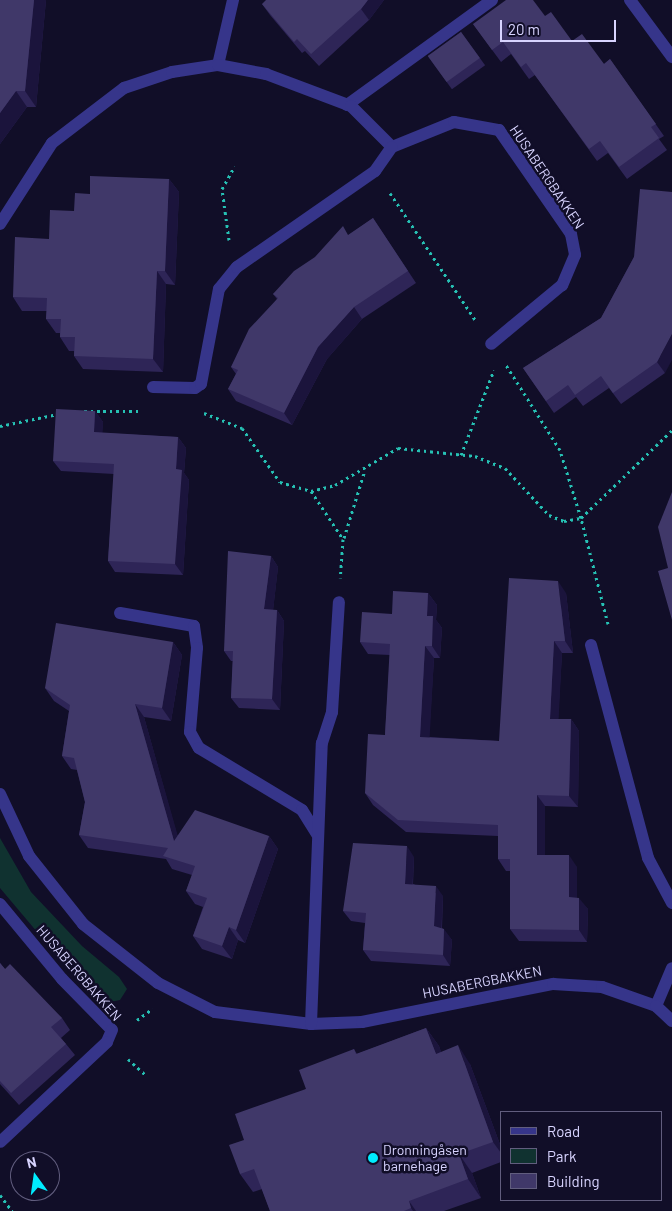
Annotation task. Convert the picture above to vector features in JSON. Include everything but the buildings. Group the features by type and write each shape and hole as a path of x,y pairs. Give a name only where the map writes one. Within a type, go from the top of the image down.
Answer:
{"street":[{"path":"218,65 232,0"},
{"path":"347,105 492,0"},
{"path":"630,0 672,57"},
{"path":"0,224 52,143 79,118 124,88 172,72 218,65 266,74 347,105 392,147 375,171 238,267 219,289 201,384 194,388 153,387"},
{"name":"HUSABERGBAKKEN","path":"392,147 454,122 499,130 571,234 575,255 562,285 491,344"},
{"path":"311,1024 322,743 332,712 339,602"},
{"path":"120,613 194,626 197,648 190,732 198,748 302,810 318,837"},
{"path":"591,645 648,858 672,903"},
{"name":"HUSABERGBAKKEN","path":"0,794 29,856 83,924 158,983 215,1012 311,1024 362,1022 553,984 602,988 656,1006 672,1021"},
{"name":"HUSABERGBAKKEN","path":"0,904 112,1035 0,1142"},
{"path":"656,1006 672,968"}],"path":[{"path":"235,166 222,189 225,227 238,267"},
{"path":"462,455 496,365"},
{"path":"74,412 147,411"},
{"path":"0,426 65,412"},
{"path":"195,412 242,428 280,482 311,491 364,472 398,448 462,455 505,468 550,515 564,521 581,518 672,430"},
{"path":"339,602 343,539 364,472"},
{"path":"311,491 343,539"},
{"path":"581,518 609,627"},
{"path":"133,1063 146,1075"},
{"path":"0,1195 12,1211"}],"green space":[{"path":"0,838 31,892 82,946 119,977 127,989 120,1000 105,1003 86,990 0,888"}],"place":[{"name":"Dronningåsen barnehage","path":"373,1158"}]}
